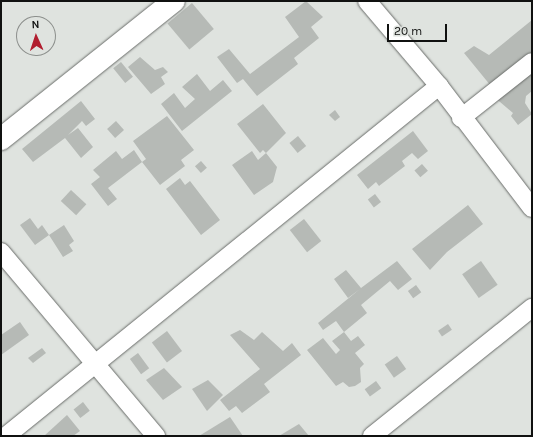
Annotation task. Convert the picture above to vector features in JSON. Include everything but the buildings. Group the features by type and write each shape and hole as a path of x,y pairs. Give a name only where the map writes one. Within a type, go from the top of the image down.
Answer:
{"street":[{"path":"1,139 174,1"},
{"path":"367,1 439,86 461,118 532,208"},
{"path":"461,118 532,62"},
{"path":"6,436 97,365 439,86"},
{"path":"1,252 156,436"},
{"path":"372,436 532,308"}]}
